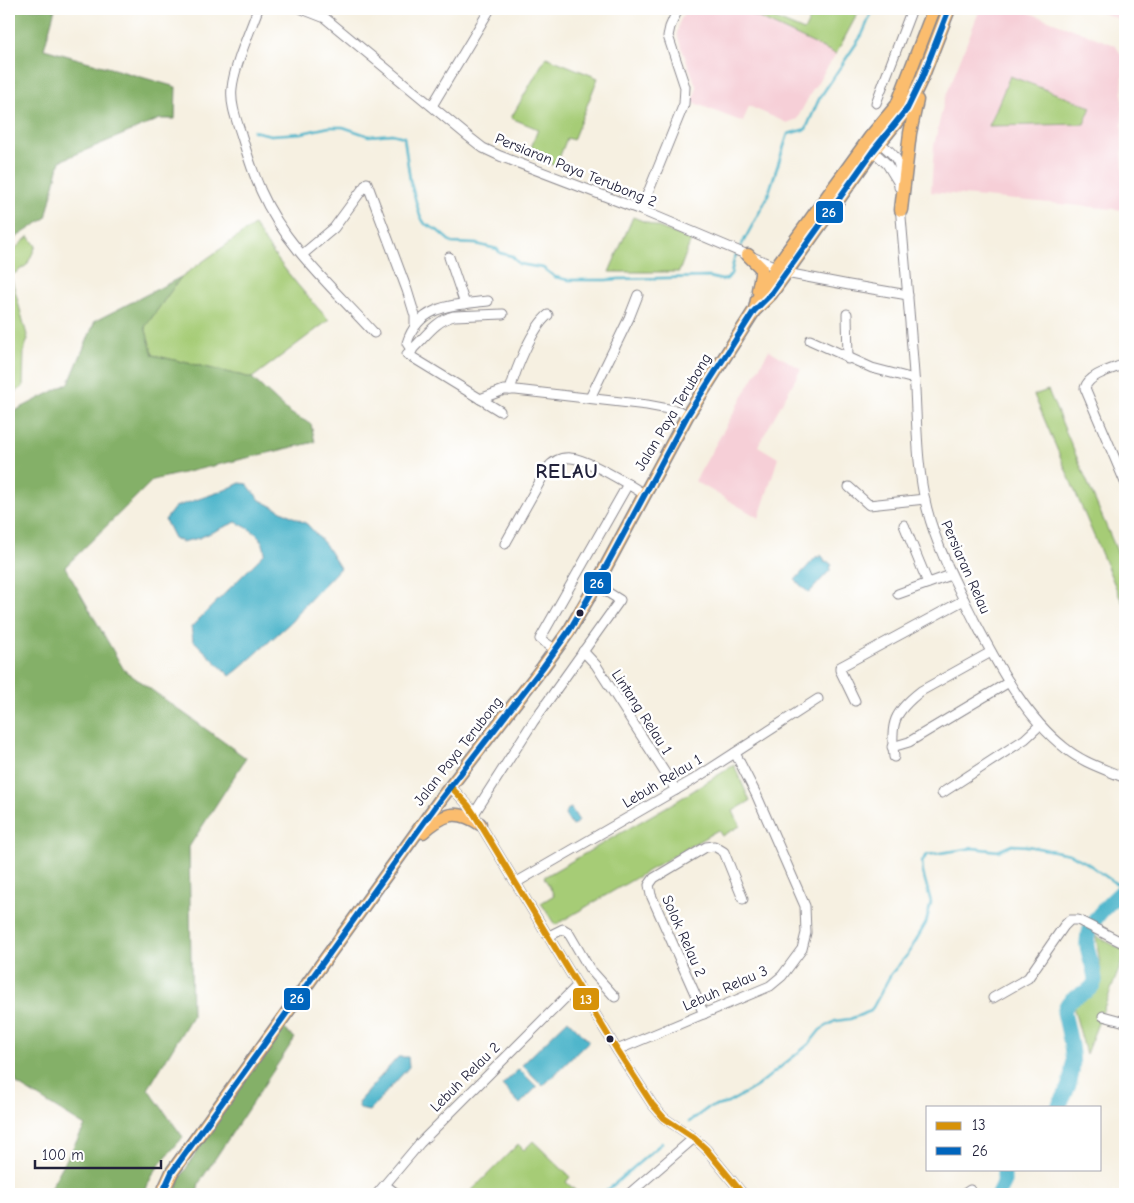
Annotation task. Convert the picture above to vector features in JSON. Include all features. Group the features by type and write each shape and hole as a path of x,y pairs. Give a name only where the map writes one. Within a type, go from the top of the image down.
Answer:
{"main road":[{"name":"Jalan Paya Terubong","path":"162,1194 172,1172 450,786 556,650 584,608 687,416 755,305 769,296 781,270 872,144 897,105 934,9"},
{"name":"Jalan Paya Terubong","path":"872,144 907,109 922,78 949,9"},
{"path":"901,210 910,133 922,78"},
{"path":"747,254 761,268 755,305"},
{"path":"407,846 436,821 444,817 459,815 477,819"}],"street":[{"path":"258,9 232,87 234,109 261,191 277,220 303,254 374,333"},
{"name":"Persiaran Paya Terubong 2","path":"302,9 325,18 476,142 500,156 641,210 781,270 849,286 908,294"},
{"path":"432,106 490,9"},
{"path":"641,210 684,104 684,87 668,36 678,9"},
{"path":"876,103 912,9"},
{"name":"Persiaran Relau","path":"872,144 892,153 899,167 898,182 922,486 934,534 951,575 992,652 1009,682 1040,725 1074,756 1123,777"},
{"path":"303,254 334,228 367,183 407,290 416,325"},
{"path":"449,257 465,304"},
{"path":"590,398 629,318 638,295"},
{"path":"488,301 437,308 416,325 407,343 410,352 480,399 500,410"},
{"path":"410,352 438,322 447,318 503,314"},
{"path":"847,314 848,359"},
{"path":"510,390 517,368 540,324 548,316"},
{"path":"810,340 848,359 872,368 914,379"},
{"path":"1125,364 1091,378 1085,388 1125,482"},
{"path":"480,399 510,390 663,408 679,411 687,416"},
{"path":"505,544 548,469 558,460 564,458 577,459 644,494"},
{"name":"Jalan Paya Terubong","path":"556,650 540,639 628,484"},
{"path":"849,487 869,505 925,499"},
{"path":"904,525 928,583"},
{"path":"898,594 951,575"},
{"path":"477,819 533,722 620,600 596,585"},
{"path":"855,701 840,667 964,600"},
{"name":"Lintang Relau 1","path":"583,651 596,666 676,790"},
{"path":"894,757 892,728 894,720 914,697 921,691 992,652"},
{"path":"892,747 909,742 1009,682"},
{"name":"Lebuh Relau 1","path":"517,882 676,790 818,699"},
{"path":"942,793 1025,739 1040,725"},
{"name":"Lebuh Relau 3","path":"617,1050 776,982 802,949 806,933 803,900 756,794 735,753"},
{"path":"450,786 463,799 477,819 517,882 617,1050 652,1104 664,1118 694,1138 743,1194"},
{"name":"Solok Relau 2","path":"704,1014 651,895 649,885 654,878 706,847 714,846 724,852 743,899"},
{"path":"993,998 1028,978 1067,922 1075,919 1125,944"},
{"path":"549,936 562,929 568,932 589,968 614,997"},
{"name":"Lebuh Relau 2","path":"378,1194 420,1144 578,985"},
{"path":"1103,1016 1125,1022"},
{"path":"629,1194 694,1138"},
{"path":"385,1185 397,1194"}],"shaded area":[{"path":"686,9 740,9 836,54 812,91 797,119 787,123 749,106 743,122 692,102 697,88 677,33 679,23"},
{"path":"980,9 1019,9 1115,45 1123,57 1122,139 1124,210 931,192 934,146 944,101"},
{"path":"1092,9 1125,9 1125,18 1124,21"},
{"path":"769,350 801,369 758,446 778,458 759,518 695,481"}],"green space":[{"path":"9,9 55,9 44,49 176,87 175,119 160,119 60,161 46,218 9,242"},
{"path":"740,9 752,9 804,31 815,9 860,9 836,54"},
{"path":"546,57 598,78 573,140 567,138 556,166 528,156 538,129 511,118"},
{"path":"1010,76 1091,107 1084,124 989,126"},
{"path":"633,217 691,240 679,272 609,272"},
{"path":"254,225 289,274 329,320 252,378 153,355 145,327 181,277"},
{"path":"29,236 36,246 27,265 11,276 28,339 24,350 23,387 9,396 9,254"},
{"path":"181,277 145,327 153,355 252,378 290,413 311,424 315,442 153,480 65,567 124,670 246,758 189,847 192,1016 148,1089 183,1137 155,1171 145,1194 47,1194 85,1126 17,1084 9,1054 9,414 69,383 95,321"},
{"path":"1048,390 1125,570 1125,601 1122,602 1034,395"},
{"path":"734,765 750,801 733,811 740,826 722,836 718,830 555,925 541,903 554,895 544,877 680,799"},
{"path":"1096,936 1125,951 1125,954 1086,1054 1073,1006 1094,993 1102,980"},
{"path":"283,1028 295,1038 199,1183 197,1194 175,1194 179,1180 208,1133"},
{"path":"533,1141 570,1177 566,1182 579,1194 469,1193 518,1144 524,1150"}],"water":[{"path":"240,483 247,484 260,500 307,524 325,544 340,568 292,621 230,676 193,640 191,627 265,553 262,541 255,533 236,522 199,538 182,542 174,538 165,520 175,507"},
{"path":"821,555 825,563 827,561 832,565 831,569 809,593 795,580 817,556 819,558"},
{"path":"571,808 579,821 572,826 565,815 567,810"},
{"path":"568,1020 589,1041 543,1086 522,1065"},
{"path":"398,1057 408,1057 409,1067 369,1111 360,1109 358,1102"},
{"path":"519,1069 537,1087 520,1104 502,1085"}],"waterway":[{"path":"253,131 271,135 302,133 329,127 343,127 369,136 392,134 404,137 410,180 420,216 425,224 437,230 452,243 476,244 497,249 500,253 512,256 519,264 543,268 555,277 568,280 709,277 722,280 727,279 731,274 734,259 767,198 788,134 806,129 819,99 862,35 873,9"},
{"path":"689,1122 708,1108 728,1103 756,1087 809,1044 820,1030 835,1021 850,1019 871,1011 891,974 908,954 926,923 931,902 923,873 922,861 927,855 973,848 998,851 1012,845 1027,846 1070,854 1087,863 1115,883 1125,884"},
{"path":"1059,1106 1070,1083 1073,1060 1064,1012 1070,1001 1089,990 1095,981 1087,946 1087,937 1094,921 1125,888"},
{"path":"603,1194 662,1143"},
{"path":"998,1194 1004,1182 1004,1170"}],"transit line":[{"name":"26","path":"162,1194 172,1172 440,800 569,631 596,585 687,416 754,311 771,294 873,151 907,109 922,78 949,9"},
{"name":"13","path":"450,786 474,814 617,1050 652,1104 664,1118 694,1138 706,1149 743,1194"}],"district":[{"name":"RELAU","path":"567,471"}]}
